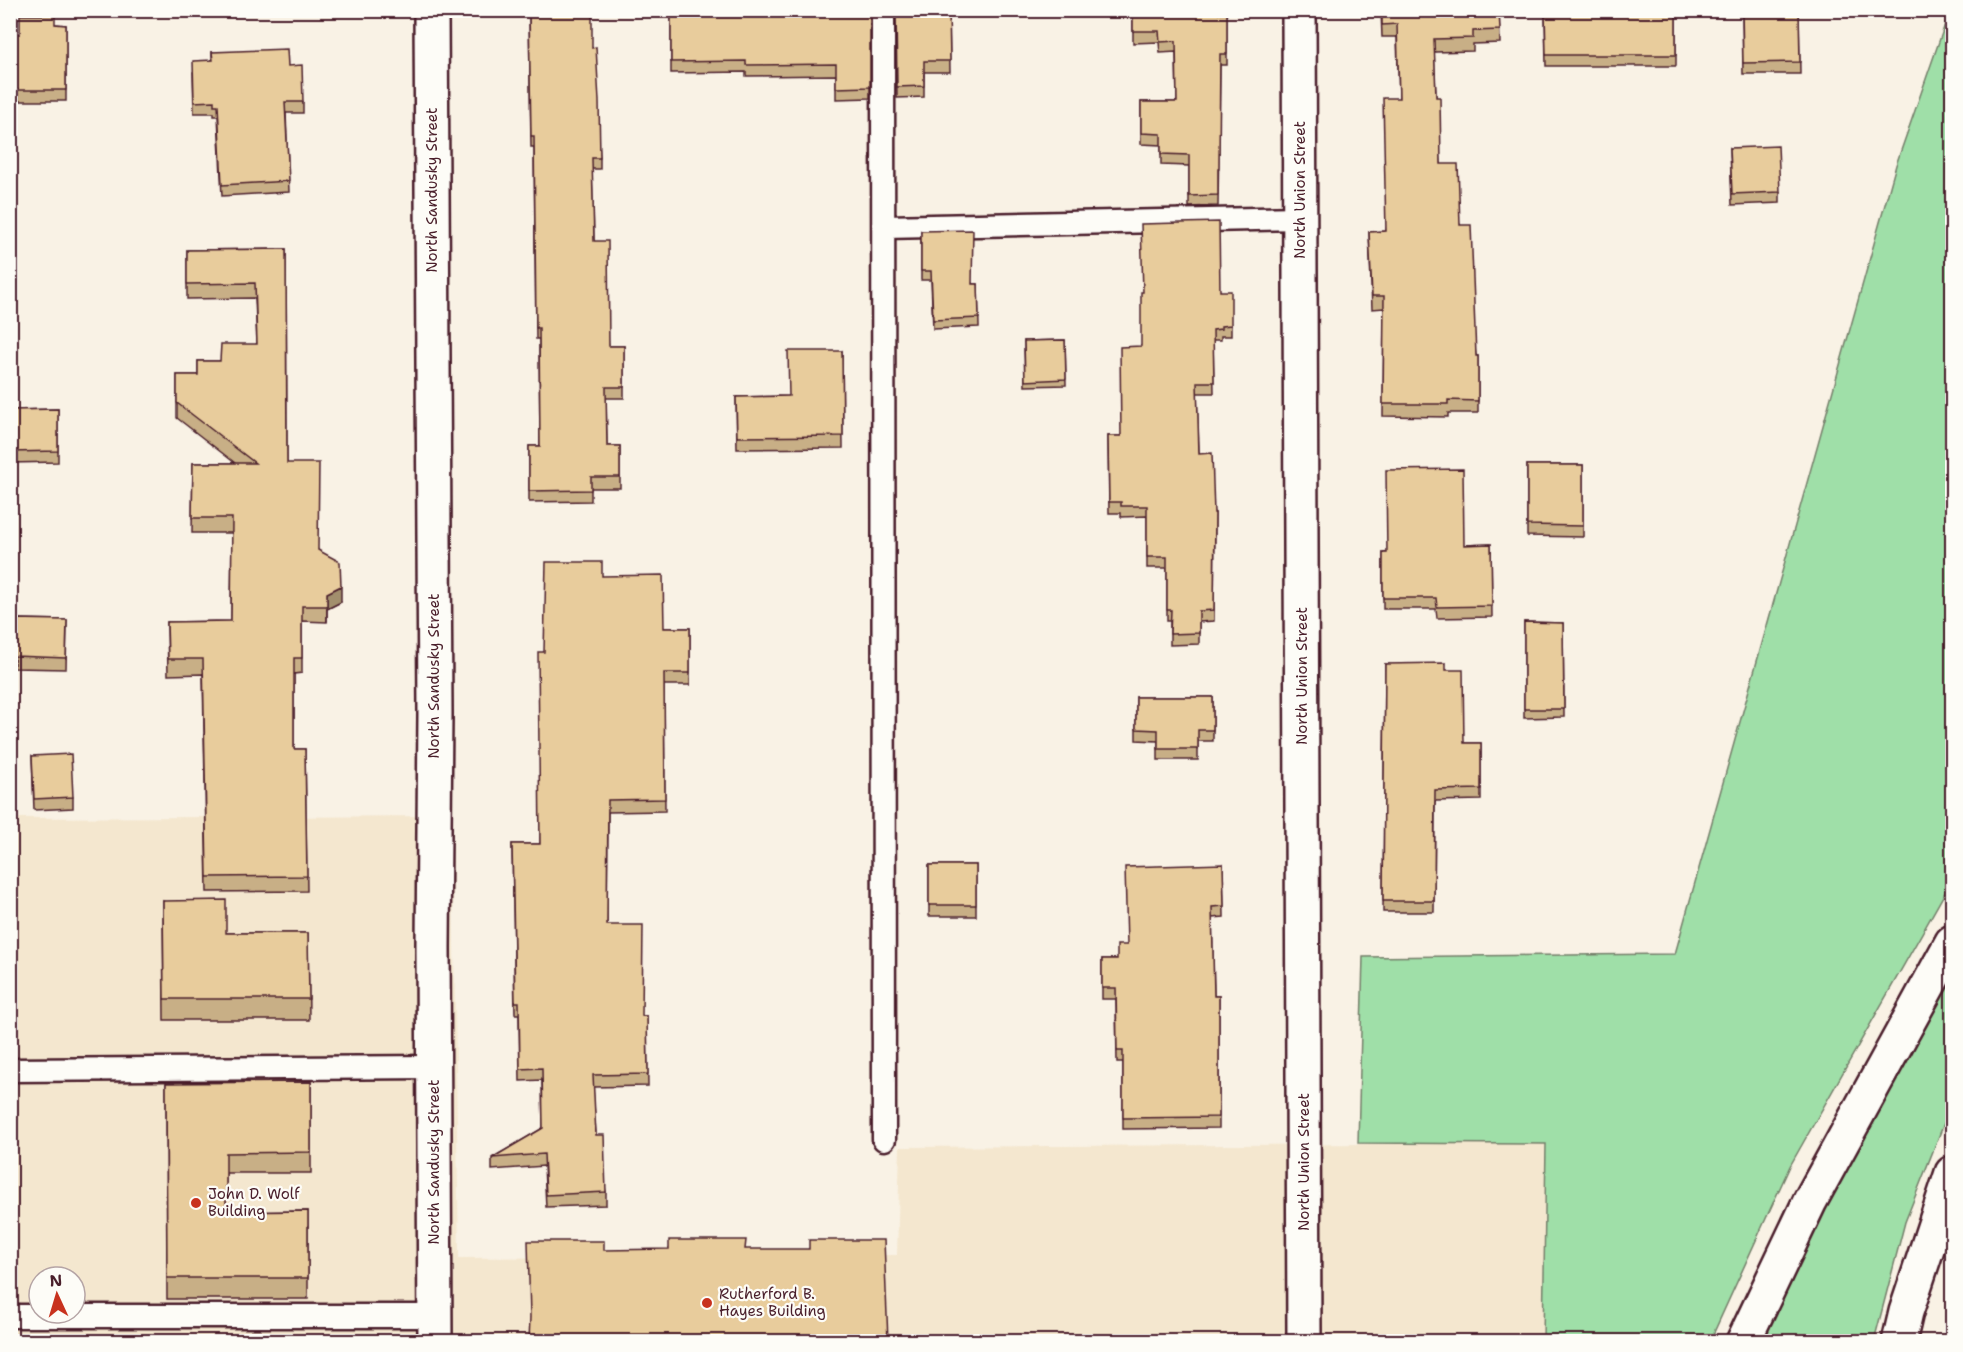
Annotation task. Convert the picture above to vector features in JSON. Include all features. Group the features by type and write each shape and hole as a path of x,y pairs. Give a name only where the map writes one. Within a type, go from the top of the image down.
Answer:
{"main road":[{"name":"North Sandusky Street","path":"431,10 435,714 435,1329"},
{"name":"North Union Street","path":"1299,10 1304,1341"},
{"path":"1743,1341 1810,1201 1953,942"},
{"path":"1899,1341 1906,1312 1953,1173"}],"lane":[{"path":"883,10 885,226 884,1139"},
{"path":"885,226 1300,218"},
{"path":"10,1070 434,1067"},
{"path":"10,1316 435,1329"}],"shaded area":[{"path":"452,816 459,1258 897,1255 900,1147 1546,1143 1543,1341 404,1342 404,1332 11,1341 10,818"}],"green space":[{"path":"1950,10 1952,11 1952,880 1790,1166 1710,1341 1543,1341 1546,1144 1358,1143 1363,957 1675,954 1896,165"},
{"path":"1952,978 1952,1103 1905,1222 1874,1341 1762,1342 1804,1240"}],"building":[{"path":"529,10 592,10 592,48 596,47 599,101 600,158 592,158 594,241 608,241 609,346 624,346 624,387 606,387 607,446 620,446 620,477 591,477 591,490 529,491 529,446 540,446 539,328 536,328 534,136 531,136"},
{"path":"671,10 870,10 870,87 836,88 836,64 746,65 746,61 671,62"},
{"path":"896,10 949,10 950,61 924,61 924,86 897,87"},
{"path":"1133,10 1219,10 1219,13 1227,13 1227,54 1220,54 1218,195 1189,196 1189,155 1161,154 1161,134 1141,133 1141,102 1177,102 1176,41 1160,42 1159,31 1133,31"},
{"path":"1382,10 1499,10 1500,30 1473,31 1473,38 1434,39 1436,97 1440,97 1441,164 1458,164 1460,225 1471,225 1478,401 1448,400 1448,404 1383,404 1384,296 1372,296 1369,232 1386,231 1383,98 1399,98 1397,24 1382,25"},
{"path":"1742,10 1799,10 1800,62 1743,63"},
{"path":"1676,11 1676,55 1546,55 1545,12"},
{"path":"20,15 55,15 55,24 66,25 66,90 10,90 10,34 20,34"},
{"path":"287,49 288,66 302,65 303,102 285,102 289,181 222,185 218,105 214,105 214,101 194,102 193,61 213,60 212,52"},
{"path":"1778,146 1780,192 1732,194 1730,148"},
{"path":"1219,222 1220,291 1231,291 1231,325 1213,330 1214,382 1197,382 1199,454 1212,453 1215,513 1214,610 1199,611 1199,633 1170,634 1171,610 1167,610 1167,557 1147,557 1147,506 1121,506 1121,502 1109,502 1108,436 1121,436 1120,347 1141,346 1141,292 1143,292 1141,224"},
{"path":"973,230 972,284 978,284 979,318 933,320 931,271 921,271 921,231"},
{"path":"286,249 287,463 319,463 318,550 340,562 341,586 327,593 327,606 302,606 302,658 294,658 294,749 305,749 307,876 207,877 203,659 168,659 167,622 231,621 232,518 192,518 193,463 255,463 177,403 177,375 198,375 198,361 220,361 221,344 257,344 255,283 187,284 187,250"},
{"path":"1065,340 1066,379 1025,381 1024,341"},
{"path":"788,351 842,351 843,436 737,437 736,397 789,396"},
{"path":"58,409 58,451 10,452 10,410"},
{"path":"1527,465 1583,465 1583,526 1527,525"},
{"path":"1463,469 1464,545 1491,544 1492,606 1437,607 1436,598 1383,598 1383,553 1387,553 1386,470"},
{"path":"546,562 602,562 602,576 663,575 664,628 690,628 690,673 664,673 665,799 608,800 607,925 643,925 642,1016 647,1016 648,1074 593,1075 596,1135 604,1135 606,1192 546,1195 544,1154 492,1158 543,1128 542,1068 520,1069 519,1002 515,1002 512,844 540,844 538,652 544,652"},
{"path":"15,619 67,620 66,658 14,656"},
{"path":"1524,622 1563,623 1564,709 1524,709"},
{"path":"1446,663 1446,670 1463,670 1464,743 1481,743 1481,789 1435,790 1434,901 1383,901 1385,664"},
{"path":"1136,697 1213,697 1213,730 1198,730 1198,749 1158,749 1158,730 1136,729"},
{"path":"71,754 73,797 34,799 32,756"},
{"path":"1223,864 1224,906 1212,907 1214,996 1219,996 1219,1117 1123,1118 1123,1051 1117,1051 1116,988 1102,988 1102,959 1117,959 1117,945 1127,945 1125,867"},
{"path":"929,865 976,865 976,905 929,905"},
{"path":"226,900 226,933 308,933 309,999 164,999 163,901"},
{"name":"John D. Wolf Building","path":"311,1082 311,1152 226,1153 226,1212 308,1211 308,1278 167,1278 166,1083"},
{"name":"Rutherford B. Hayes Building","path":"669,1240 746,1240 745,1249 809,1249 809,1240 884,1240 888,1341 529,1341 528,1241 604,1241 604,1250 669,1249"}],"place":[{"name":"John D. Wolf Building","path":"196,1203"},
{"name":"Rutherford B. Hayes Building","path":"707,1303"}]}
